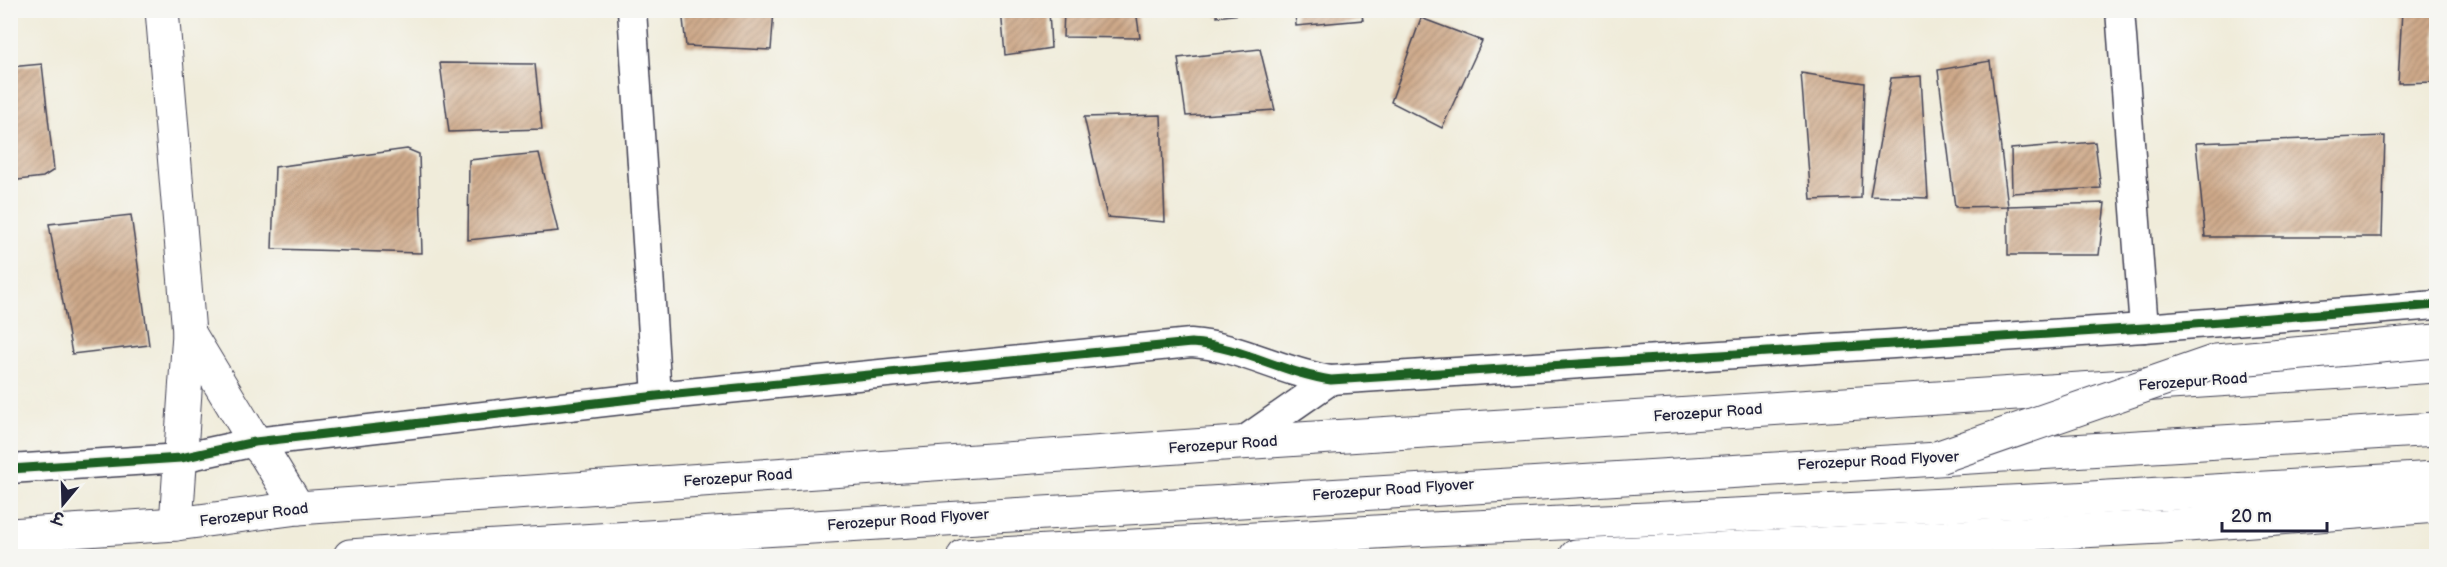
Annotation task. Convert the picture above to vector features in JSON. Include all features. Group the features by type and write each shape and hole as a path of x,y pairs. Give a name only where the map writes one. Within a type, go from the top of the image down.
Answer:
{"main road":[{"path":"162,10 189,333 176,524"},
{"path":"189,333 298,508"},
{"path":"1939,457 2216,361 2436,341"},
{"name":"Ferozepur Road","path":"10,535 176,524 298,508 2436,366"},
{"name":"Ferozepur Road Flyover","path":"350,556 1939,457 2436,429"},
{"path":"964,556 1410,530 2074,499 2436,478"},
{"path":"2074,499 2149,516 2436,506"},
{"path":"1576,556 1953,547 2162,526 2436,506"}],"street":[{"path":"632,10 657,396"},
{"path":"2120,10 2144,328"},
{"path":"10,469 181,458 255,442 657,396 1191,343 1208,344 1233,350 1307,377 1331,380 2144,328 2436,305"},
{"path":"1239,444 1331,380"}],"building":[{"path":"682,10 774,10 771,50 686,46"},
{"path":"1001,10 1049,10 1051,48 1005,55"},
{"path":"1064,10 1136,10 1140,38 1063,37"},
{"path":"1217,10 1256,10 1256,12 1217,17"},
{"path":"1295,10 1361,10 1363,20 1296,26"},
{"path":"2402,10 2436,10 2436,82 2398,83"},
{"path":"1421,18 1482,41 1442,128 1391,102"},
{"path":"1260,49 1275,110 1186,116 1178,58"},
{"path":"1990,61 2008,206 1955,207 1938,70"},
{"path":"440,63 535,64 542,129 449,132"},
{"path":"42,64 54,170 43,177 10,181 10,67"},
{"path":"1801,73 1864,83 1861,198 1811,200"},
{"path":"1921,76 1928,198 1870,196 1891,78"},
{"path":"1161,115 1165,222 1107,217 1084,117"},
{"path":"2385,136 2382,237 2205,237 2196,143"},
{"path":"2095,142 2101,188 2012,193 2011,149"},
{"path":"407,149 419,154 422,253 272,249 275,167"},
{"path":"539,153 558,231 468,240 469,160"},
{"path":"2105,203 2099,255 2008,255 2008,206"},
{"path":"131,215 149,345 72,354 49,224"}],"cycle path":[{"path":"10,469 181,458 255,442 657,396 1191,343 1227,349 1296,372 1331,380 2144,328 2436,305"}]}
